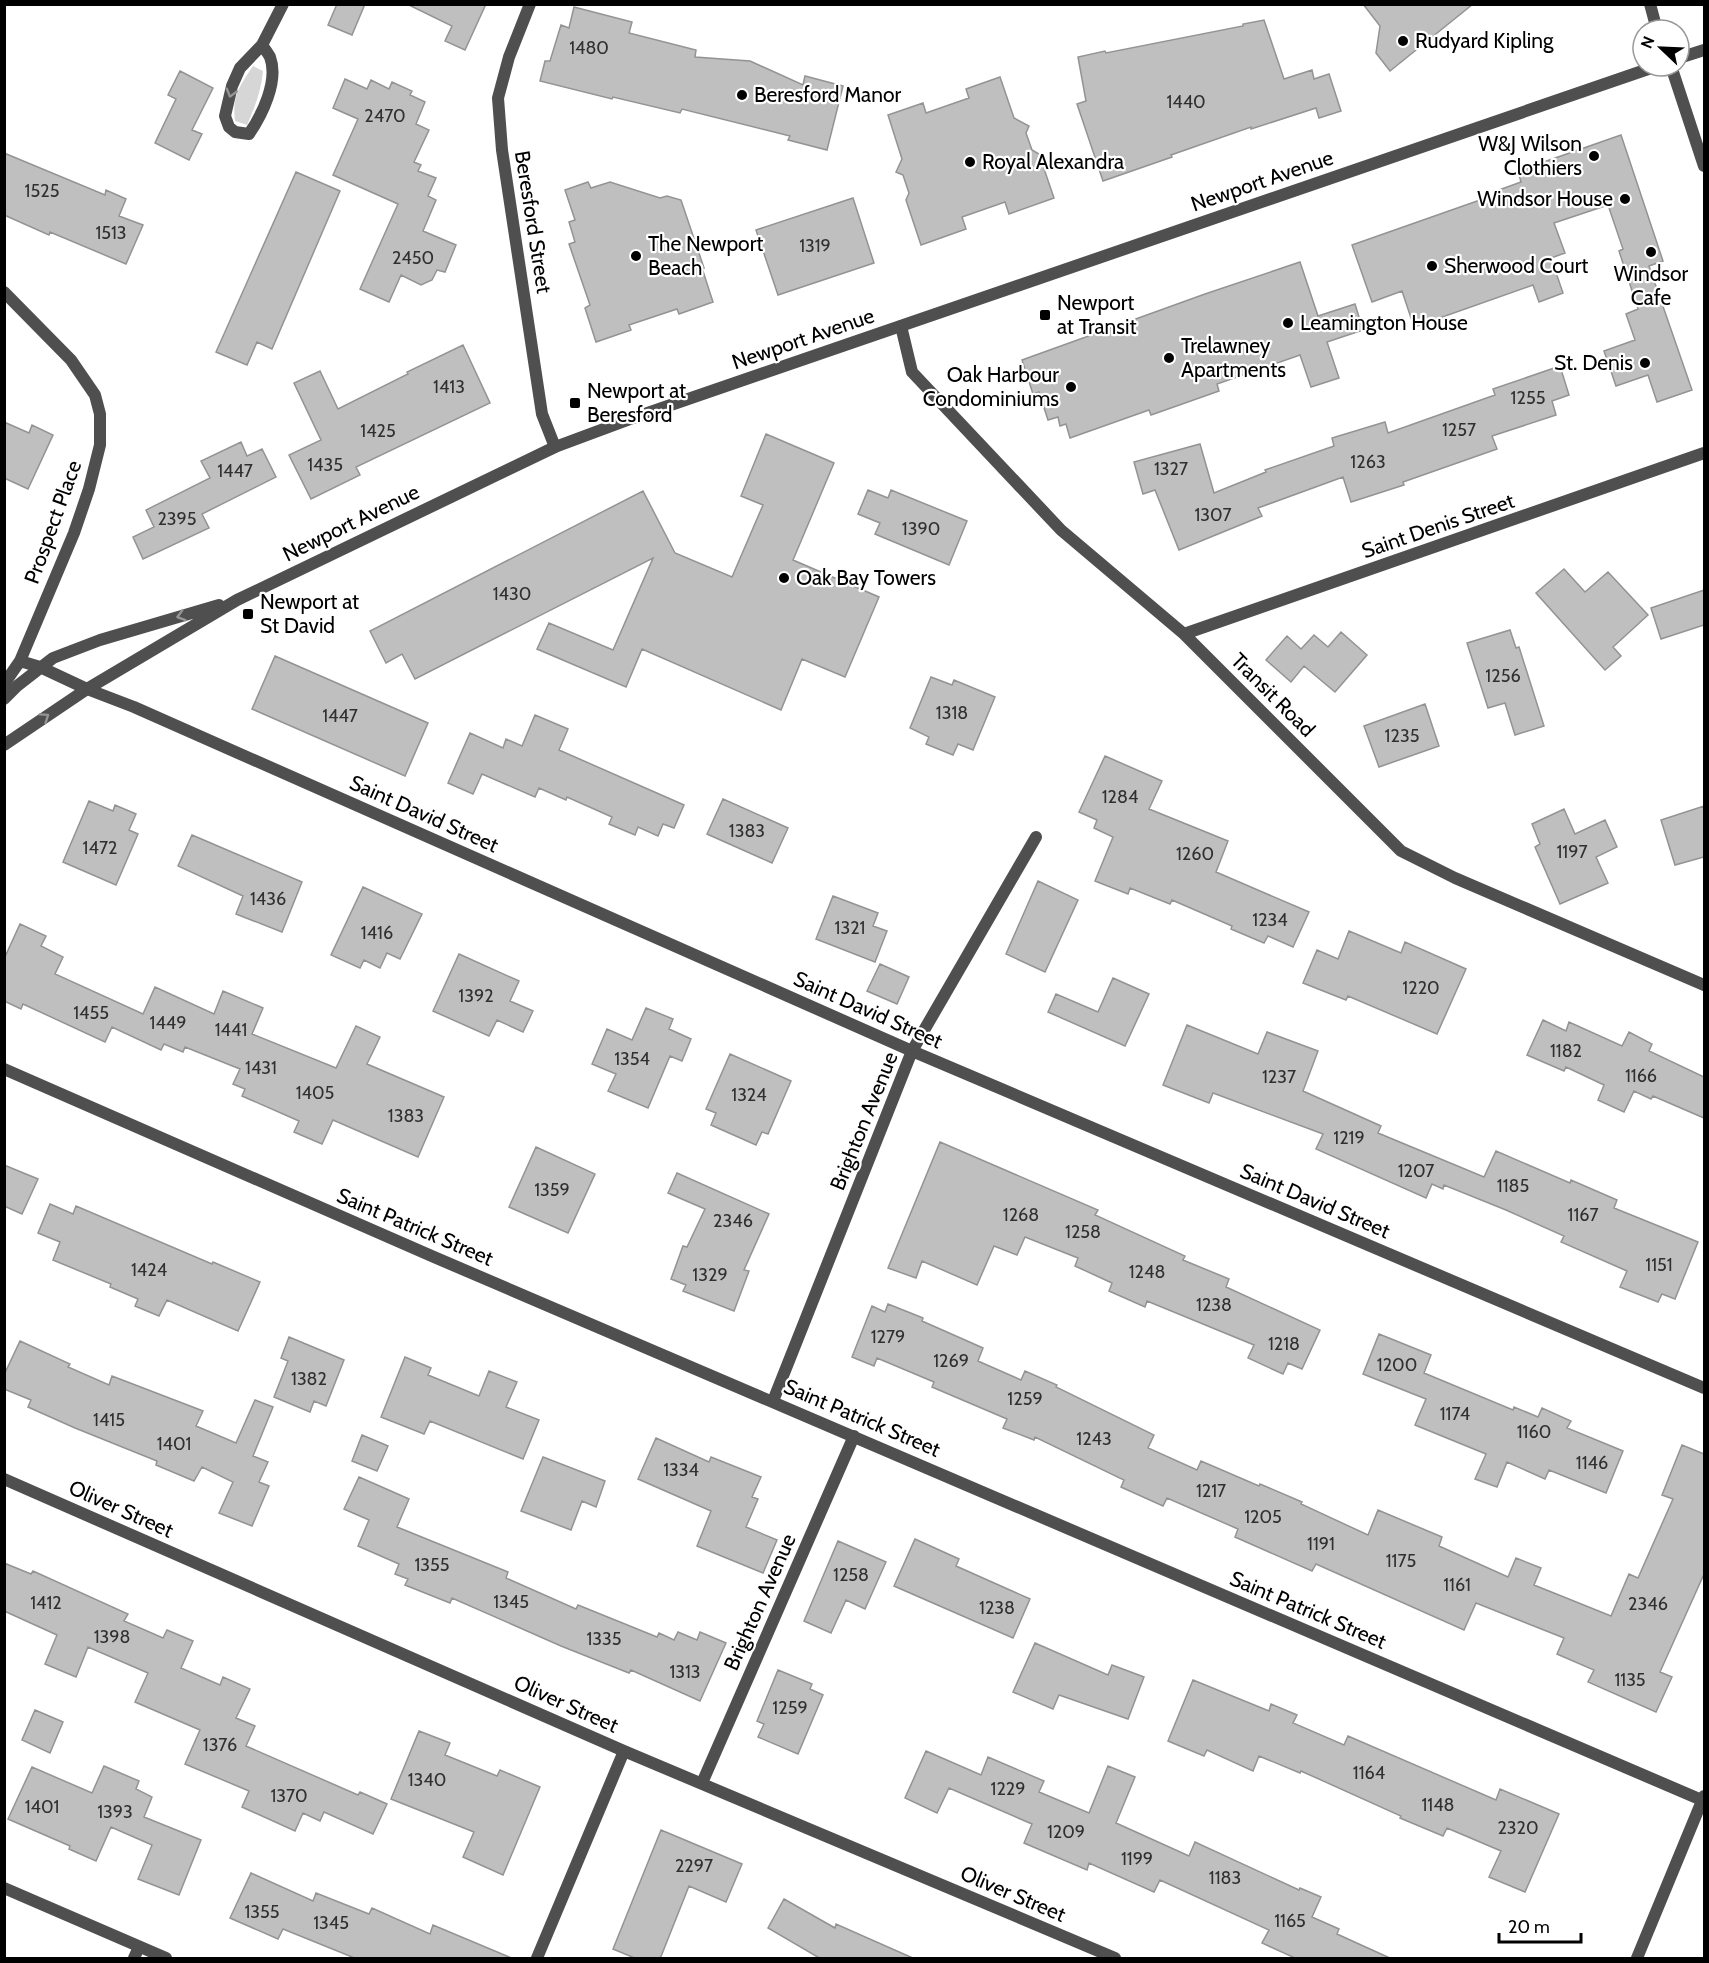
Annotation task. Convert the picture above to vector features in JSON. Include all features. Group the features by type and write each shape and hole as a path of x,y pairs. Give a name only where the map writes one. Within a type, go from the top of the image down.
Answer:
{"street":[{"path":"262,45 270,57 272,76 268,98 257,123 249,134 235,132 229,127 225,116 232,86 240,68 262,45 283,4"},
{"name":"Beresford Street","path":"530,4 509,57 498,98 502,150 543,414 555,447"},
{"name":"Newport Avenue","path":"4,745 87,689 237,600 555,447 633,418 1631,75"},
{"path":"1675,78 1704,166"},
{"name":"Prospect Place","path":"4,292 71,360 95,395 100,414 100,445 89,489 74,533 20,661 4,684"},
{"name":"Transit Road","path":"901,326 912,372 958,422 1061,530 1184,634 1401,851 1455,878 1704,985"},
{"name":"Saint Denis Street","path":"1184,634 1704,453"},
{"path":"4,699 53,658 100,640 237,600"},
{"name":"Saint David Street","path":"20,661 40,667 87,689 134,707 912,1052 1704,1388"},
{"name":"Brighton Avenue","path":"773,1401 912,1052 1035,837"},
{"name":"Saint Patrick Street","path":"4,1069 434,1257 1704,1799"},
{"name":"Brighton Avenue","path":"702,1783 854,1436"},
{"name":"Oliver Street","path":"4,1479 624,1751 1115,1959"},
{"path":"537,1959 624,1751"},
{"path":"1637,1959 1704,1799"},
{"path":"4,1888 137,1953 166,1959"}],"shaded area":[{"path":"253,66 263,71 257,99 247,125 235,121 235,105 240,86"}],"building":[{"path":"337,4 365,4 352,35 328,25"},
{"path":"407,4 486,4 465,50 445,41 452,26"},
{"name":"Rudyard Kipling","path":"1363,4 1473,4 1390,71 1376,53 1380,26"},
{"path":"574,7 632,22 629,33 696,50 695,57 750,61 803,85 805,76 843,86 827,150 788,140 790,136 682,109 680,113 540,81 545,61 550,61 561,25 569,28"},
{"path":"1264,20 1284,79 1312,70 1314,79 1329,74 1341,111 1319,118 1316,108 1251,129 1251,127 1103,181 1077,104 1086,101 1078,57"},
{"path":"180,71 213,88 192,130 202,134 189,160 155,143 176,99 168,95"},
{"name":"Royal Alexandra","path":"1000,77 1014,118 1029,126 1026,133 1032,150 1039,154 1054,198 1009,214 1005,202 962,217 966,229 921,245 906,200 909,193 903,175 896,172 902,159 888,115 923,103 926,113 969,98 966,89"},
{"path":"345,79 367,89 371,80 389,89 392,82 412,91 410,95 425,102 416,124 429,130 414,162 421,165 418,171 436,178 428,196 436,200 423,231 456,245 445,272 437,270 432,280 421,285 401,275 389,302 360,289 398,204 333,175 358,119 333,108"},
{"path":"1621,135 1663,261 1649,266 1692,390 1657,402 1648,375 1616,386 1604,351 1635,340 1626,314 1638,309 1619,251 1623,249 1608,205 1554,223 1565,253 1551,258 1563,293 1539,302 1533,285 1414,327 1402,291 1372,302 1352,245 1500,193 1499,190 1521,182 1518,171"},
{"path":"4,153 105,195 106,190 126,199 119,216 143,225 126,264 4,215"},
{"path":"296,172 340,191 272,349 257,342 247,365 216,352"},
{"name":"The Newport Beach","path":"588,182 591,188 610,182 660,198 667,196 681,200 713,302 679,314 677,309 629,325 631,330 596,342 585,308 590,305 569,244 575,242 569,222 575,220 565,190"},
{"path":"853,198 874,263 778,295 756,230"},
{"path":"1300,262 1318,316 1355,304 1363,330 1327,342 1339,378 1311,387 1300,355 1217,384 1219,391 1151,415 1149,410 1070,438 1066,424 1060,426 1058,417 1048,420 1039,392 1033,394 1022,360"},
{"path":"463,345 490,403 356,467 360,475 311,499 289,455 321,440 294,383 320,371 338,409"},
{"path":"1560,366 1569,395 1552,401 1556,415 1492,436 1497,449 1403,482 1404,485 1351,502 1343,477 1258,508 1262,516 1179,550 1155,490 1143,494 1134,462 1200,444 1214,493 1266,472 1265,470 1334,446 1332,438 1385,422 1388,433 1495,395 1493,389"},
{"path":"4,422 29,433 32,425 53,435 28,489 4,478"},
{"path":"766,434 834,463 793,560 879,597 845,677 802,659 781,710 642,649 626,687 537,649 549,623 613,650 653,558 415,679 402,654 386,663 370,631 643,491 675,553 732,577 763,505 741,496"},
{"path":"241,442 247,456 262,449 276,477 202,514 209,528 143,559 133,537 154,527 146,510 210,478 201,461"},
{"path":"868,490 888,498 891,490 967,521 949,565 875,534 880,523 858,514"},
{"path":"1564,569 1585,592 1608,572 1648,615 1613,647 1621,656 1605,670 1536,593"},
{"path":"1704,590 1704,625 1661,639 1651,608"},
{"path":"1510,630 1516,648 1519,647 1544,726 1515,735 1505,703 1488,708 1467,643"},
{"path":"1341,632 1367,655 1335,692 1304,666 1291,682 1266,660 1287,636 1301,649 1314,635 1328,647"},
{"path":"275,656 428,723 405,776 252,709"},
{"path":"931,677 952,685 954,680 995,697 973,750 958,744 953,755 926,744 929,737 910,728"},
{"path":"1425,704 1439,746 1379,767 1364,726"},
{"path":"535,715 568,729 559,750 684,805 674,828 663,824 658,836 638,827 635,835 609,824 612,817 567,797 566,800 539,788 535,797 482,774 473,794 448,783 470,733 503,748 506,739 522,746"},
{"path":"1105,756 1162,781 1149,809 1228,841 1216,872 1309,912 1293,947 1268,936 1264,943 1231,929 1232,926 1172,900 1170,904 1130,888 1128,894 1095,881 1113,837 1094,828 1097,820 1079,812"},
{"path":"723,799 788,828 772,863 707,834"},
{"path":"89,801 113,811 115,805 136,814 129,830 138,834 116,885 63,862"},
{"path":"1704,806 1704,857 1675,865 1661,820"},
{"path":"1564,809 1575,834 1605,820 1617,847 1596,857 1608,883 1560,904 1535,847 1540,844 1532,824"},
{"path":"192,835 302,882 282,932 236,914 243,896 178,866"},
{"path":"1038,881 1078,900 1045,972 1006,954"},
{"path":"363,887 422,914 400,959 387,953 380,968 364,960 360,968 331,955"},
{"path":"833,896 878,913 873,926 887,931 875,962 816,939"},
{"path":"20,924 46,936 41,946 63,957 55,974 143,1014 155,987 214,1014 223,991 263,1008 252,1034 336,1068 356,1026 380,1037 367,1064 444,1097 418,1157 333,1120 322,1144 294,1132 299,1121 242,1096 245,1089 233,1084 240,1069 185,1047 183,1052 164,1044 161,1050 112,1027 105,1042 23,1004 21,1009 4,1001 4,959"},
{"path":"1349,931 1401,953 1405,942 1466,969 1437,1034 1348,996 1346,1000 1303,983 1317,950 1338,959"},
{"path":"459,954 519,981 510,1001 533,1011 523,1032 497,1020 489,1036 433,1011"},
{"path":"880,964 909,977 897,1004 867,991"},
{"path":"1113,978 1149,994 1125,1046 1048,1012 1056,994 1098,1012"},
{"path":"646,1008 673,1019 669,1029 691,1039 682,1061 670,1056 648,1108 608,1091 616,1074 592,1064 607,1029 632,1040"},
{"path":"1543,1020 1566,1031 1569,1022 1622,1046 1629,1032 1652,1044 1649,1051 1704,1077 1704,1118 1653,1096 1651,1099 1634,1091 1624,1112 1598,1100 1604,1085 1566,1067 1564,1071 1527,1055"},
{"path":"1187,1025 1258,1054 1267,1032 1318,1051 1303,1091 1381,1126 1378,1133 1484,1177 1496,1151 1570,1183 1571,1180 1617,1200 1614,1208 1698,1242 1675,1299 1662,1294 1658,1302 1620,1287 1627,1271 1561,1242 1564,1236 1506,1210 1444,1185 1443,1189 1432,1184 1426,1198 1316,1149 1323,1134 1213,1093 1209,1103 1163,1085"},
{"path":"730,1054 791,1081 768,1134 762,1132 756,1145 711,1125 716,1113 706,1109"},
{"path":"940,1142 1098,1210 1095,1215 1185,1256 1183,1260 1229,1279 1226,1287 1320,1330 1302,1369 1288,1363 1283,1374 1248,1358 1254,1345 1147,1301 1145,1307 1109,1291 1112,1283 1075,1266 1078,1258 1025,1237 1017,1255 994,1246 977,1285 922,1261 916,1278 888,1268"},
{"path":"536,1147 595,1174 568,1233 509,1207"},
{"path":"4,1165 38,1179 22,1214 4,1206"},
{"path":"677,1173 769,1214 744,1270 749,1271 734,1311 683,1291 686,1285 671,1279 683,1246 687,1247 705,1209 668,1193"},
{"path":"50,1204 73,1214 76,1206 260,1282 238,1331 167,1300 159,1316 135,1306 138,1299 110,1287 111,1284 53,1260 60,1242 38,1233"},
{"path":"888,1304 923,1318 922,1321 983,1348 978,1361 1021,1380 1025,1371 1154,1435 1148,1448 1197,1470 1201,1461 1302,1502 1301,1504 1368,1535 1378,1510 1442,1537 1439,1546 1508,1577 1516,1558 1541,1568 1534,1585 1611,1616 1629,1574 1638,1578 1673,1499 1662,1495 1682,1445 1704,1454 1704,1574 1660,1672 1672,1677 1656,1712 1588,1682 1594,1670 1557,1654 1564,1638 1476,1603 1464,1630 1316,1564 1312,1571 1235,1537 1238,1529 1167,1498 1163,1506 1121,1487 1124,1480 1035,1437 1034,1440 1003,1428 1007,1419 932,1387 934,1382 877,1358 874,1366 852,1357 872,1306 885,1312"},
{"path":"1379,1334 1431,1355 1424,1373 1513,1410 1514,1407 1538,1417 1542,1408 1571,1421 1567,1428 1623,1451 1606,1493 1549,1470 1545,1479 1507,1462 1497,1487 1475,1479 1486,1454 1415,1425 1426,1399 1363,1374"},
{"path":"289,1337 344,1360 326,1406 314,1401 310,1412 274,1397 288,1361 281,1358"},
{"path":"20,1341 70,1364 68,1367 109,1385 112,1376 203,1411 196,1426 236,1443 255,1400 273,1407 253,1456 268,1462 259,1482 269,1486 252,1526 219,1513 233,1482 202,1467 194,1481 156,1465 157,1461 28,1407 31,1400 4,1389 4,1375"},
{"path":"405,1357 431,1368 428,1375 479,1396 489,1371 517,1382 506,1407 539,1420 523,1459 430,1421 424,1434 381,1417"},
{"path":"362,1435 388,1446 377,1471 352,1461"},
{"path":"656,1438 709,1462 711,1457 761,1477 752,1497 758,1499 746,1527 777,1540 763,1573 697,1546 711,1511 638,1479"},
{"path":"543,1457 605,1481 596,1507 582,1501 571,1530 521,1511"},
{"path":"359,1477 409,1499 397,1527 508,1572 506,1578 576,1609 578,1605 657,1637 659,1633 674,1640 678,1632 697,1640 700,1632 726,1643 700,1701 631,1670 629,1673 561,1646 452,1598 450,1603 405,1585 408,1579 395,1574 399,1564 358,1546 369,1520 344,1509"},
{"path":"915,1539 959,1559 956,1566 1030,1599 1013,1638 894,1586"},
{"path":"838,1541 886,1562 865,1609 846,1600 831,1633 804,1621"},
{"path":"4,1563 31,1574 33,1571 128,1614 124,1621 163,1638 167,1630 193,1641 181,1668 220,1685 223,1677 250,1689 236,1718 255,1726 246,1746 358,1795 360,1792 387,1804 373,1834 324,1812 320,1821 303,1813 295,1831 242,1807 249,1791 185,1764 200,1730 135,1702 148,1673 88,1647 76,1677 45,1664 57,1635 4,1611"},
{"path":"1035,1643 1108,1675 1112,1665 1144,1677 1128,1719 1059,1695 1053,1709 1013,1692"},
{"path":"778,1670 812,1684 810,1689 823,1695 798,1754 758,1737 764,1724 757,1721"},
{"path":"1193,1680 1269,1711 1271,1704 1297,1715 1293,1723 1344,1745 1348,1736 1496,1800 1500,1789 1559,1814 1525,1892 1489,1877 1501,1851 1447,1828 1443,1836 1301,1771 1300,1773 1259,1756 1253,1771 1207,1750 1204,1756 1168,1741"},
{"path":"35,1710 63,1722 50,1753 22,1740"},
{"path":"419,1731 450,1743 445,1755 497,1776 500,1770 540,1787 503,1875 463,1857 474,1832 391,1799"},
{"path":"926,1751 981,1775 988,1757 1044,1781 1039,1792 1089,1813 1108,1766 1135,1777 1116,1823 1189,1856 1195,1842 1299,1890 1300,1888 1321,1897 1312,1917 1339,1929 1337,1934 1392,1959 1297,1959 1262,1943 1269,1930 1160,1880 1154,1892 1089,1863 1087,1870 1024,1843 1032,1824 949,1788 937,1813 905,1798"},
{"path":"104,1766 139,1781 136,1789 152,1797 144,1817 201,1840 179,1895 138,1879 152,1845 111,1827 96,1861 69,1849 70,1846 8,1819 32,1767 92,1793"},
{"path":"661,1830 742,1864 726,1902 689,1886 660,1959 637,1959 613,1949"},
{"path":"251,1873 313,1901 316,1893 369,1914 372,1908 430,1934 433,1925 514,1959 357,1959 283,1929 278,1939 230,1918"},
{"path":"784,1899 835,1928 836,1924 915,1959 821,1959 768,1928"}],"place":[{"name":"Rudyard Kipling","path":"1403,41"},
{"name":"Beresford Manor","path":"742,95"},
{"name":"W&J Wilson Clothiers","path":"1594,156"},
{"name":"Royal Alexandra","path":"970,162"},
{"name":"Windsor House","path":"1625,199"},
{"name":"Windsor Cafe","path":"1651,252"},
{"name":"The Newport Beach","path":"636,256"},
{"name":"Sherwood Court","path":"1432,266"},
{"name":"Newport at Transit","path":"1045,315"},
{"name":"Leamington House","path":"1288,323"},
{"name":"Trelawney Apartments","path":"1169,358"},
{"name":"St. Denis","path":"1645,363"},
{"name":"Oak Harbour Condominiums","path":"1071,387"},
{"name":"Newport at Beresford","path":"575,403"},
{"name":"Oak Bay Towers","path":"784,578"},
{"name":"Newport at St David","path":"248,614"}]}
